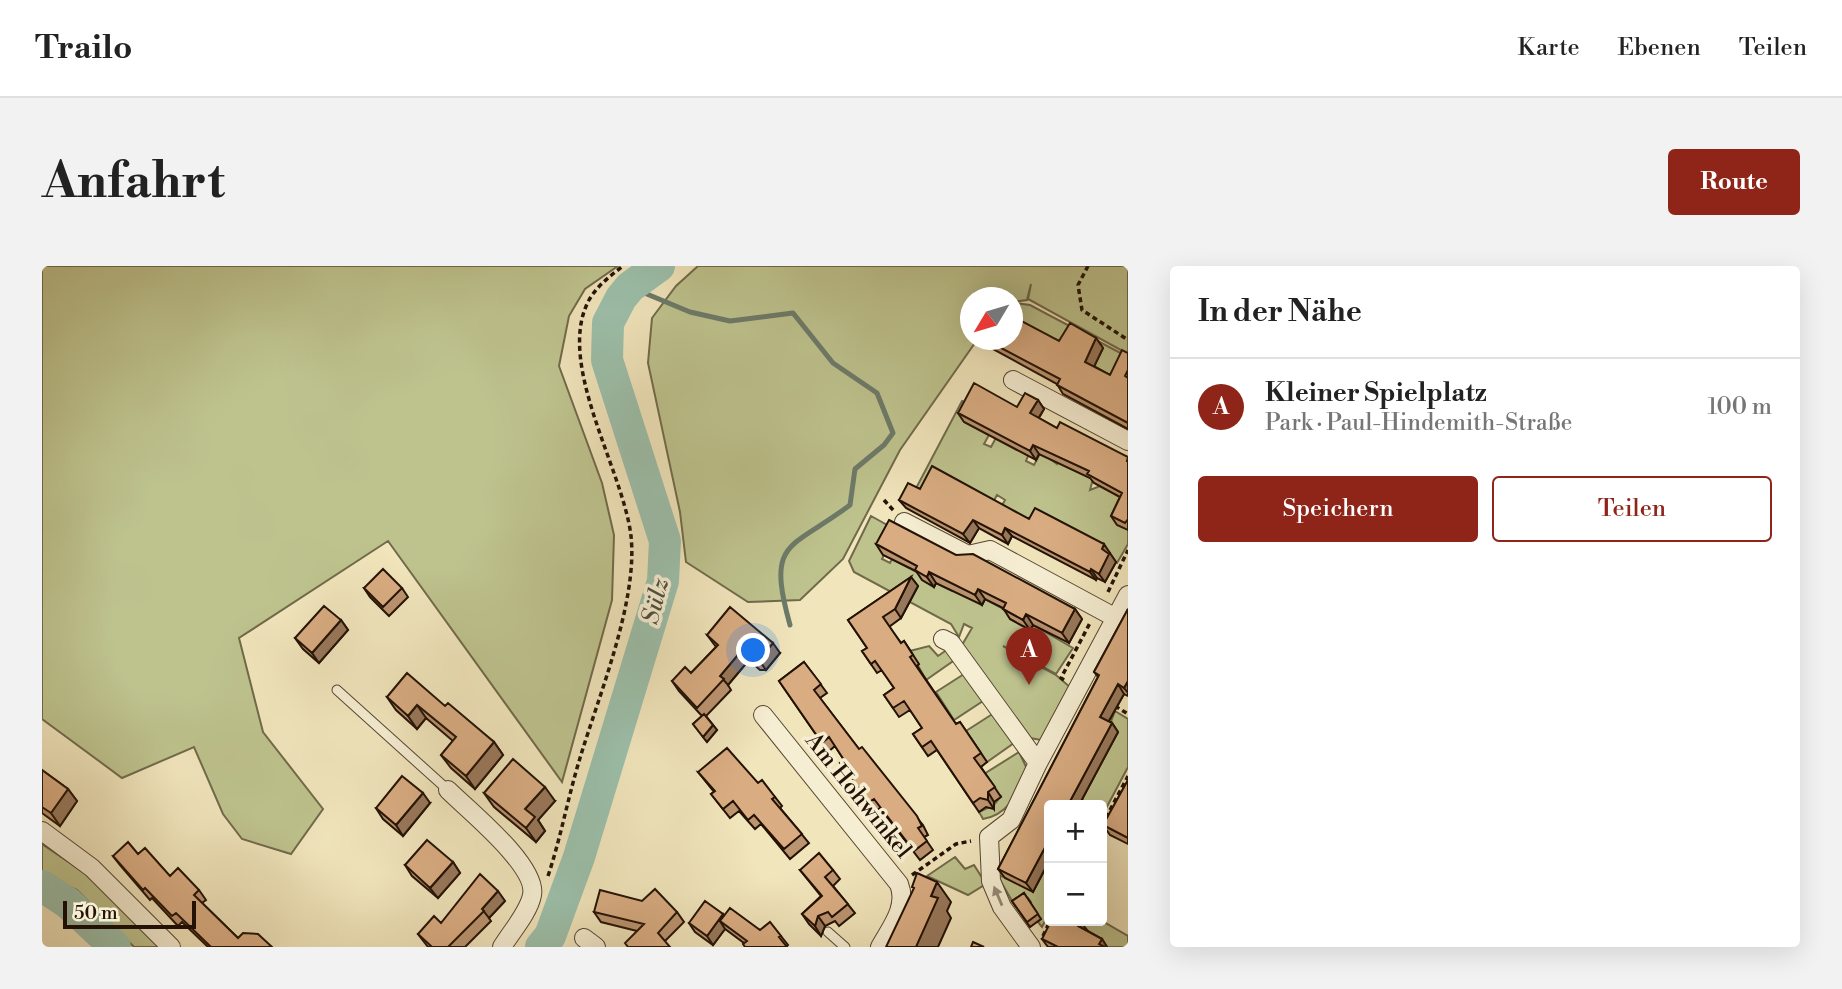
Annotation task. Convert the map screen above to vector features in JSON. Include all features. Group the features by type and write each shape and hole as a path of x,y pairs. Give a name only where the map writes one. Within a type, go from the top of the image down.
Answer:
{"street":[{"path":"1013,380 1128,441"},
{"path":"904,522 968,555 990,550 1116,618"},
{"path":"1031,947 1002,907 991,881 989,837 1011,820 1038,762 1128,595"},
{"path":"943,639 951,643 1038,762"},
{"name":"Am Hohwinkel","path":"763,715 899,884 903,895 899,915 880,947"},
{"path":"448,790 516,857 527,872 532,895 502,947"},
{"path":"42,831 93,868 172,947"}],"lane":[{"path":"338,690 448,790"},
{"path":"828,932 845,947"}],"path":[{"path":"532,889 544,886 549,873 628,590 631,536 615,471 591,403 580,360 584,317 589,301 604,281 622,266"},
{"path":"1088,266 1078,285 1082,310 1128,340"},
{"path":"1080,688 1128,714"},
{"path":"1107,816 1128,776"},
{"path":"1119,793 1128,798"},
{"path":"899,884 956,844 989,837"}],"green space":[{"path":"42,266 618,266 585,289 569,316 559,366 602,483 614,535 612,600 562,782 388,541 239,638 263,732 323,809 291,854 242,839 223,814 194,747 122,778 42,719"},
{"path":"698,266 1128,266 1128,354 1028,299 1031,284 1027,300 1023,301 1023,287 960,287 960,350 970,350 900,450 843,559 800,600 748,602 686,562 680,512 648,363 652,318 676,286"},
{"path":"1023,304 1030,305 1128,357 1128,391 1023,327"},
{"path":"962,401 973,406 965,422 989,435 984,444 991,447 1005,421 1028,456 1026,461 1034,465 1041,452 1057,464 1059,461 1093,479 1090,490 1100,486 1128,501 1128,544 1117,563 1000,509 1005,500 997,495 980,527 914,492"},
{"path":"871,516 896,530 882,559 890,563 892,559 924,576 934,586 936,583 952,591 954,588 982,605 985,599 1013,614 1010,619 1030,630 1033,625 1073,648 1056,674 1003,646 1056,675 1071,688 1041,740 1030,738 962,645 972,628 964,624 959,637 951,624 854,572 849,561"},
{"path":"929,646 938,656 948,649 956,659 926,680 910,651"},
{"path":"964,674 983,701 954,720 936,692"},
{"path":"1115,711 1128,719 1128,767 1107,807 1107,800 1082,800"},
{"path":"994,713 1014,743 987,762 966,731"},
{"path":"1019,752 1028,771 1020,787 1006,808 983,819 979,812 994,805 1001,796 976,779"},
{"path":"42,844 88,875 161,947 134,947 77,890 42,874"},
{"path":"1044,851 1044,859 1036,854"},
{"path":"955,857 965,869 974,865 986,884 968,895 927,876"},
{"path":"1044,871 1042,927 1038,922 1041,919 1029,904 1031,902 1028,898 1015,906 997,875 1036,886"},
{"path":"1107,924 1128,936 1128,947 1104,947 1074,926 1107,926"}],"building":[{"path":"1023,322 1059,341 1070,323 1096,338 1085,362 1110,375 1122,350 1128,353 1128,370 1125,376 1128,378 1128,423 1057,385 1060,379 1005,350 1023,350"},
{"path":"974,383 1017,407 1025,393 1038,400 1030,413 1057,428 1060,422 1128,457 1128,519 1125,523 1111,516 1122,493 1087,474 1089,471 1033,445 1030,451 958,413"},
{"path":"932,466 1029,519 1035,508 1104,544 1102,549 1109,554 1099,574 1091,569 1090,572 1005,528 1002,535 973,520 963,534 899,500 908,483 920,489"},
{"path":"889,520 956,555 973,554 1075,609 1062,633 1026,614 1023,620 1003,609 1006,603 978,589 975,595 929,572 927,577 915,570 917,566 876,544"},
{"path":"383,569 402,588 383,607 364,588"},
{"path":"911,577 895,609 883,617 901,643 904,641 913,655 910,657 956,724 960,722 981,753 974,758 995,787 988,792 988,800 980,798 973,803 931,741 922,747 913,734 922,728 904,701 893,708 884,695 894,688 875,661 871,664 862,651 867,648 848,620"},
{"path":"324,606 341,620 312,653 295,638"},
{"path":"730,607 773,643 759,660 753,660 742,650 720,676 724,679 697,708 672,681 685,667 691,673 718,645 707,635"},
{"path":"1128,609 1128,681 1124,688 1118,684 1100,717 1112,723 1071,800 1044,800 1044,849 1026,883 998,869 1099,675 1094,672"},
{"path":"804,662 821,684 814,690 859,749 862,747 917,816 922,826 918,828 927,841 914,851 874,799 869,802 840,763 844,760 829,737 822,743 779,681"},
{"path":"407,673 445,706 448,703 494,742 466,776 441,755 456,737 417,705 408,716 387,697"},
{"path":"704,714 713,725 703,737 693,724"},
{"path":"727,748 758,783 762,780 775,797 772,799 802,834 784,849 754,815 748,820 733,801 723,809 711,794 715,791 698,772"},
{"path":"513,759 545,787 525,809 535,817 526,828 484,793"},
{"path":"42,770 68,789 51,813 42,807"},
{"path":"402,776 423,793 396,825 376,808"},
{"path":"1128,780 1128,838 1107,827 1107,818"},
{"path":"427,840 453,862 430,888 405,865"},
{"path":"128,842 138,854 145,848 170,876 178,868 199,890 194,895 238,938 243,933 258,934 272,947 211,947 176,913 172,916 145,888 143,890 113,856"},
{"path":"819,853 833,870 825,877 848,904 832,917 828,912 818,916 815,926 802,914 822,896 800,870"},
{"path":"917,873 937,882 931,896 938,898 916,947 886,947 914,888 912,887"},
{"path":"480,874 498,891 482,909 484,911 448,947 432,947 418,934 434,916 441,923"},
{"path":"655,889 677,912 658,933 670,947 628,947 625,943 644,924 594,912 600,890 642,901"},
{"path":"1024,893 1038,914 1027,922 1012,901"},
{"path":"705,901 723,914 707,936 689,923"},
{"path":"730,908 760,930 770,922 787,947 745,947 743,944 747,941 720,921"},
{"path":"1048,926 1078,926 1102,939 1099,944 1105,947 1058,947 1042,939"},
{"path":"973,942 984,947 971,947"}],"waterway":[{"name":"Sülz","path":"541,947 550,936 579,857 663,581 665,541 607,360 608,323 621,298 630,287 659,266"},
{"path":"630,287 690,312 730,321 793,313 833,363 877,393 893,433 884,445 855,469 850,505 798,540 788,550 781,576 790,625"},
{"name":"Sülz","path":"42,886 68,903 115,947"}],"place":[{"name":"Kleiner Spielplatz","path":"1029,685"}]}
